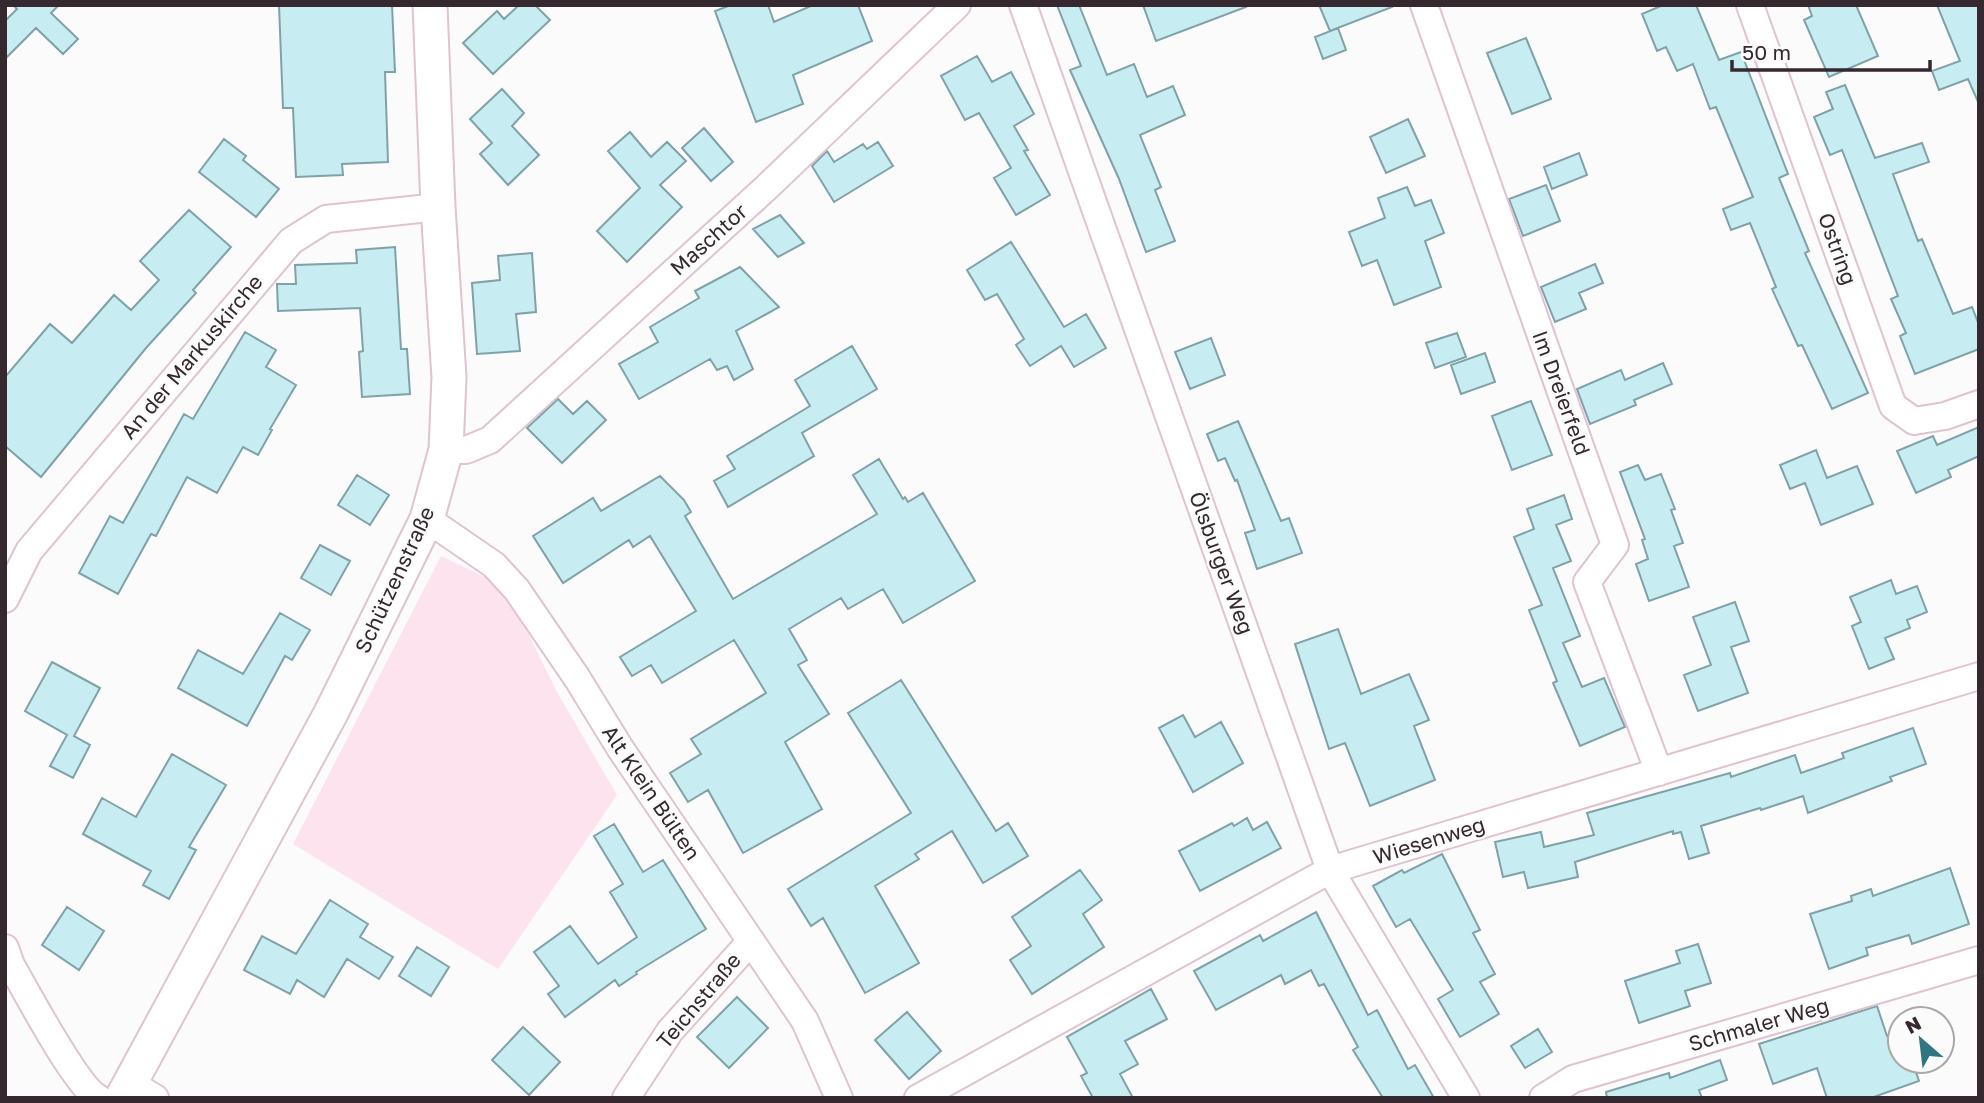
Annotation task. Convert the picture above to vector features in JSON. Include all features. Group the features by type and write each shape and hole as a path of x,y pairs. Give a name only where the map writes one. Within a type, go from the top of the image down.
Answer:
{"street":[{"name":"Schützenstraße","path":"136,1093 427,519 446,450 449,377 438,207 430,5"},
{"name":"Maschtor","path":"446,450 466,450 490,440 767,187 957,5"},
{"name":"Ölsburger Weg","path":"1023,5 1330,870 1466,1098"},
{"name":"Im Dreierfeld","path":"1424,5 1615,545 1587,582 1658,772"},
{"name":"Ostring","path":"1750,5 1893,406 1914,421 1945,416 1979,404"},
{"name":"An der Markuskirche","path":"5,599 29,551 291,241 326,219 438,207"},
{"name":"Alt Klein Bülten","path":"427,519 494,565 517,590 577,678 620,748 805,1021 839,1098"},
{"name":"Wiesenweg","path":"918,1098 1330,870 1979,676"},
{"name":"Teichstraße","path":"626,1098 670,1031 751,941"},
{"path":"5,948 11,965 73,1069 97,1098"},
{"name":"Schmaler Weg","path":"1543,1098 1573,1079 1979,960"}],"shaded area":[{"path":"441,556 491,580 517,611 557,692 617,795 498,969 293,844"}],"building":[{"path":"13,5 59,5 51,13 78,39 63,54 36,28 5,59 5,21 17,9"},
{"path":"279,5 392,5 395,72 385,72 388,162 342,164 343,175 296,177 293,108 283,108"},
{"path":"519,5 535,5 550,20 493,74 463,43 497,11 504,19"},
{"path":"731,5 768,5 774,22 813,5 858,5 872,41 793,75 803,104 756,122 715,11"},
{"path":"1057,5 1079,5 1107,75 1134,64 1147,97 1173,86 1185,115 1140,135 1161,187 1155,190 1175,241 1146,252 1119,179 1070,70 1081,66"},
{"path":"1143,5 1245,5 1246,7 1156,41"},
{"path":"1319,5 1391,5 1392,7 1330,31"},
{"path":"1663,5 1696,5 1719,60 1741,52 1788,174 1779,178 1809,251 1805,253 1868,393 1832,409 1802,345 1798,346 1772,289 1776,287 1750,223 1731,230 1723,209 1753,197 1716,107 1710,109 1693,64 1677,71 1666,47 1657,51 1642,14"},
{"path":"1808,5 1856,5 1878,56 1829,77 1804,20 1812,16"},
{"path":"1937,5 1979,5 1979,104 1968,79 1939,90 1932,71 1960,61"},
{"path":"1338,28 1346,50 1323,59 1315,37"},
{"path":"1526,38 1551,99 1512,114 1487,53"},
{"path":"977,56 992,82 1011,72 1034,114 1014,126 1028,150 1024,151 1050,195 1016,215 994,178 1011,168 979,113 965,120 941,76"},
{"path":"1845,85 1875,158 1922,143 1929,162 1893,174 1918,241 1922,239 1953,314 1972,307 1979,325 1979,349 1915,374 1900,336 1906,333 1891,299 1898,296 1842,150 1830,155 1814,117 1833,109 1826,92"},
{"path":"502,89 524,113 512,126 539,155 508,185 480,154 492,143 470,119"},
{"path":"1408,119 1425,156 1386,173 1370,137"},
{"path":"704,128 733,162 711,181 682,148"},
{"path":"630,132 651,157 667,142 686,161 660,185 682,207 627,262 597,231 640,188 608,151"},
{"path":"224,139 246,156 243,160 279,189 256,217 199,172"},
{"path":"878,142 893,166 834,202 812,166 827,151 834,162 863,144 867,149"},
{"path":"1579,153 1587,175 1552,189 1544,167"},
{"path":"1546,185 1560,221 1523,236 1509,199"},
{"path":"1407,187 1415,206 1431,200 1444,233 1425,241 1441,287 1394,305 1377,260 1362,266 1349,232 1385,218 1378,198"},
{"path":"189,210 231,247 193,290 196,293 146,348 41,477 5,446 5,377 50,324 72,343 114,295 131,310 159,280 140,261"},
{"path":"780,215 804,243 778,257 753,229"},
{"path":"1011,242 1064,327 1086,314 1106,348 1074,367 1061,346 1030,366 1016,345 1024,339 997,294 985,300 967,270"},
{"path":"395,247 401,349 407,349 410,394 362,397 360,308 278,311 277,284 296,284 295,265 357,263 356,250"},
{"path":"532,253 536,312 516,314 520,351 477,354 472,283 500,280 498,256"},
{"path":"1595,264 1603,283 1579,293 1586,309 1555,322 1541,287"},
{"path":"740,267 779,307 736,331 753,369 734,380 727,366 717,370 710,359 639,399 619,364 658,342 650,327 699,298 695,291"},
{"path":"245,332 276,350 266,367 296,385 258,455 243,447 217,493 187,477 156,536 151,534 118,594 79,573 110,516 123,523 184,414 193,419"},
{"path":"1457,333 1466,357 1435,368 1426,343"},
{"path":"1211,338 1225,375 1190,389 1175,352"},
{"path":"852,346 877,389 802,433 814,456 728,507 714,481 735,469 727,456 810,406 795,380"},
{"path":"1485,353 1495,382 1461,394 1451,365"},
{"path":"1663,363 1672,384 1634,400 1636,405 1590,424 1577,389 1621,370 1625,380"},
{"path":"558,399 573,414 587,401 606,420 562,463 527,428"},
{"path":"1531,401 1552,455 1512,470 1492,416"},
{"path":"1238,421 1281,521 1289,518 1302,553 1257,569 1245,533 1255,530 1237,480 1235,481 1225,458 1218,461 1207,434"},
{"path":"1979,427 1979,456 1948,470 1951,477 1916,493 1897,451 1933,436 1937,445"},
{"path":"1816,450 1827,478 1857,466 1873,504 1821,525 1805,483 1790,489 1780,465"},
{"path":"879,459 903,499 905,497 908,502 923,493 975,581 903,623 883,589 848,609 841,598 789,629 807,660 798,665 829,714 785,742 822,809 743,853 708,790 688,802 670,773 701,754 691,739 766,693 734,640 662,683 651,665 632,676 620,657 696,611 650,536 633,547 629,540 563,583 533,536 593,498 601,511 660,476 684,500 691,512 685,516 733,599 877,514 853,475"},
{"path":"1638,465 1645,480 1661,474 1675,509 1671,510 1683,543 1674,546 1689,587 1649,601 1636,564 1648,559 1642,540 1645,539 1620,472"},
{"path":"357,475 389,495 370,525 338,505"},
{"path":"1564,495 1572,519 1556,525 1571,561 1553,568 1580,636 1563,643 1582,687 1604,678 1625,727 1580,746 1553,683 1557,681 1529,610 1542,605 1514,537 1534,529 1527,509"},
{"path":"320,545 350,561 331,595 301,578"},
{"path":"1891,580 1896,594 1917,586 1927,612 1907,620 1910,628 1885,638 1894,659 1869,669 1852,626 1861,622 1850,597"},
{"path":"1735,602 1749,641 1731,647 1748,693 1698,711 1684,675 1711,665 1693,617"},
{"path":"280,613 310,630 292,660 285,656 247,726 178,688 198,650 243,674"},
{"path":"1338,629 1361,694 1409,674 1429,720 1414,726 1435,780 1370,806 1345,743 1329,749 1295,644"},
{"path":"52,662 100,688 74,736 90,745 73,778 50,766 67,735 25,711"},
{"path":"901,680 996,831 1008,823 1028,856 983,883 952,831 915,854 919,859 875,886 919,963 865,993 823,918 811,926 788,889 911,813 848,713"},
{"path":"1183,715 1195,737 1221,722 1243,763 1193,792 1159,728"},
{"path":"1913,728 1926,764 1890,777 1892,781 1808,813 1803,796 1701,826 1709,853 1689,859 1681,832 1673,834 1673,831 1575,862 1578,877 1528,888 1524,872 1503,877 1495,842 1541,832 1544,847 1594,835 1587,813 1730,773 1731,777 1795,755 1801,773 1844,758 1842,753"},
{"path":"172,754 226,785 189,847 196,850 169,899 143,885 151,871 83,834 102,798 136,817"},
{"path":"1247,818 1253,830 1267,822 1281,848 1200,891 1179,851"},
{"path":"614,824 643,872 663,860 706,929 636,972 637,974 619,986 615,980 565,1017 548,994 559,986 534,952 570,926 598,964 637,937 610,892 623,884 594,836"},
{"path":"1442,854 1480,930 1473,933 1495,974 1480,982 1499,1014 1460,1037 1438,999 1453,990 1410,919 1396,927 1373,886 1402,870 1404,873"},
{"path":"1950,868 1969,924 1912,944 1909,935 1866,948 1868,955 1829,969 1810,914 1852,901 1851,896 1871,889 1873,896"},
{"path":"1080,870 1102,900 1083,914 1104,947 1032,994 1010,960 1031,946 1012,917"},
{"path":"330,900 368,924 360,937 393,957 379,979 347,959 324,997 297,980 290,994 244,970 262,936 296,954"},
{"path":"67,907 104,931 79,970 42,945"},
{"path":"1316,912 1368,1015 1377,1010 1408,1069 1415,1065 1434,1098 1383,1098 1353,1050 1358,1047 1324,984 1319,986 1311,970 1285,984 1281,975 1216,1010 1194,971 1260,935 1263,941"},
{"path":"1698,944 1711,983 1685,991 1690,1006 1639,1023 1625,981 1680,963 1676,951"},
{"path":"417,947 449,967 431,996 399,976"},
{"path":"1151,989 1167,1019 1125,1041 1138,1064 1120,1074 1133,1098 1093,1098 1081,1076 1087,1073 1067,1037"},
{"path":"737,997 768,1028 729,1068 697,1037"},
{"path":"1877,1006 1886,1033 1886,1075 1917,1075 1919,1081 1871,1098 1827,1098 1817,1068 1773,1084 1759,1044"},
{"path":"907,1012 941,1051 909,1079 875,1040"},
{"path":"523,1027 560,1062 529,1095 492,1060"},
{"path":"1538,1029 1552,1052 1525,1068 1511,1046"},
{"path":"1720,1060 1727,1080 1699,1090 1702,1098 1607,1098 1606,1092 1669,1073 1670,1078"}]}
